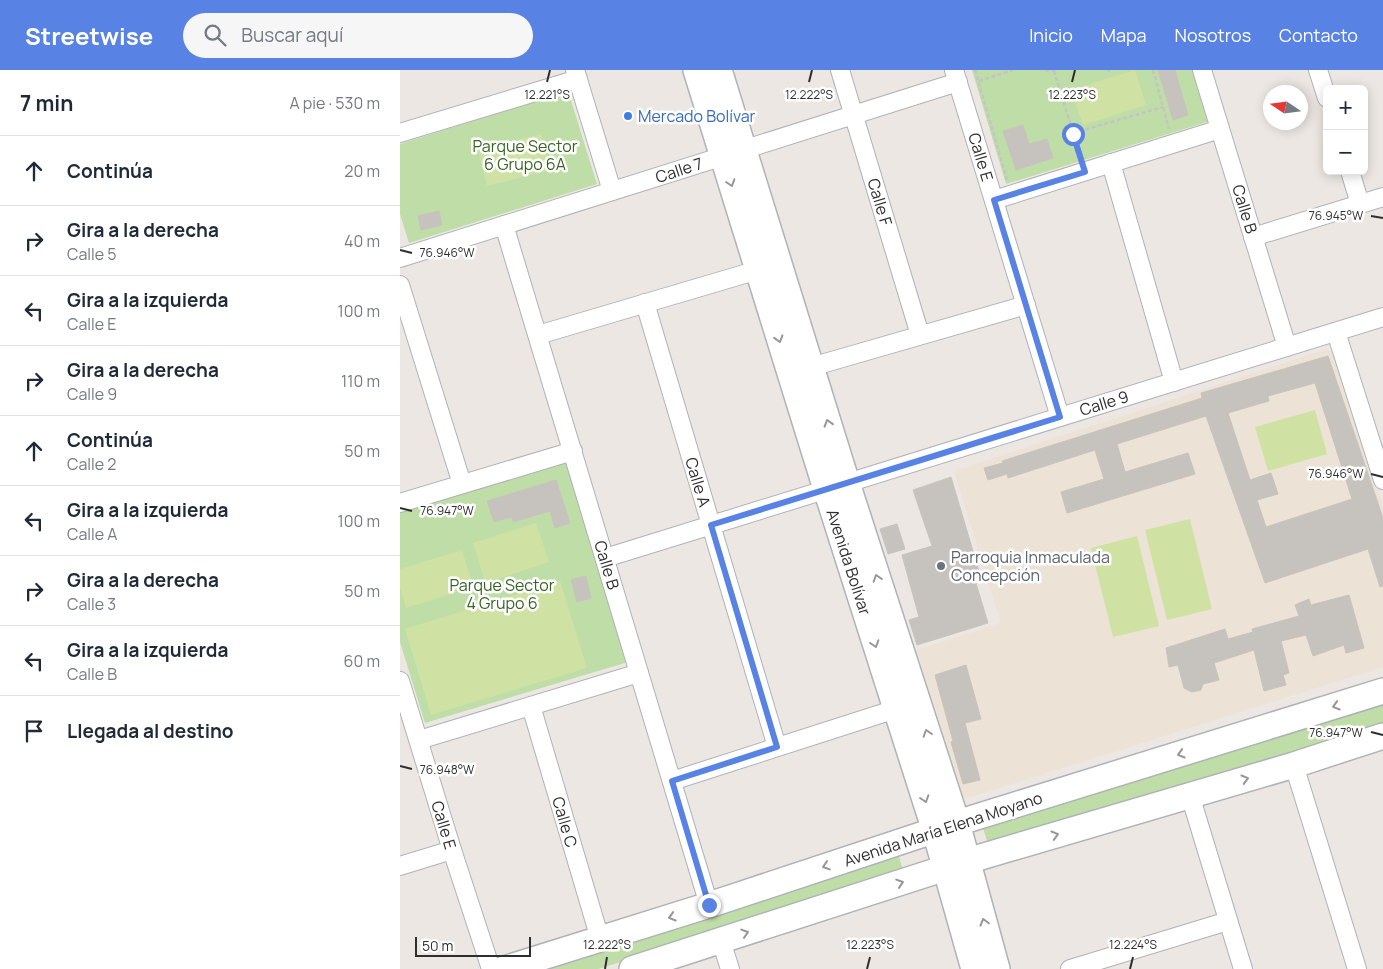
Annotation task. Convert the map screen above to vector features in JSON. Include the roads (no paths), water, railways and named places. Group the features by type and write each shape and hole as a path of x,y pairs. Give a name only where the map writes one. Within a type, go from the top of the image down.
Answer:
{"street":[{"name":"Avenida Bolívar","path":"696,70 733,153 811,367 836,486 896,709 946,827"},
{"name":"Avenida Bolívar","path":"719,70 733,153 758,270 836,486 946,827 956,864 974,969"},
{"name":"Calle F","path":"840,70 920,335"},
{"name":"Calle B","path":"1202,70 1287,347"},
{"path":"1318,70 1323,86"},
{"path":"400,133 577,75 612,191"},
{"name":"Calle 7","path":"400,258 854,115 956,76"},
{"name":"Calle E","path":"956,76 1060,417"},
{"path":"994,200 1220,130"},
{"path":"1111,164 1174,382"},
{"path":"1351,175 1360,204"},
{"path":"1253,237 1383,197"},
{"name":"Calle B","path":"504,225 709,905"},
{"path":"538,335 758,270"},
{"path":"400,285 462,484"},
{"name":"Calle A","path":"645,303 777,747"},
{"path":"811,367 1026,305"},
{"name":"Calle 9","path":"605,558 1383,317"},
{"path":"1336,332 1383,480"},
{"path":"400,503 572,451"},
{"path":"419,740 639,673"},
{"name":"Calle E","path":"400,681 491,969"},
{"name":"Avenida María Elena Moyano","path":"504,969 709,905 946,827 1383,692"},
{"name":"Calle C","path":"531,706 600,939"},
{"path":"672,781 896,709"},
{"path":"632,969 956,864 1294,765 1383,736"},
{"path":"1294,765 1357,969"},
{"path":"1190,796 1242,969"},
{"path":"400,866 452,850"},
{"name":"Avenida Bolívar","path":"956,864 997,969"},
{"path":"1070,969 1114,963 1228,921"},
{"path":"721,941 730,969"}],"place":[{"name":"Mercado Bolívar","path":"628,116"},
{"name":"Parroquia Inmaculada Concepción","path":"941,566"}],"park label":[{"name":"Parque Sector 6 Grupo 6A","path":"525,155"},
{"name":"Parque Sector 4 Grupo 6","path":"502,594"}]}
